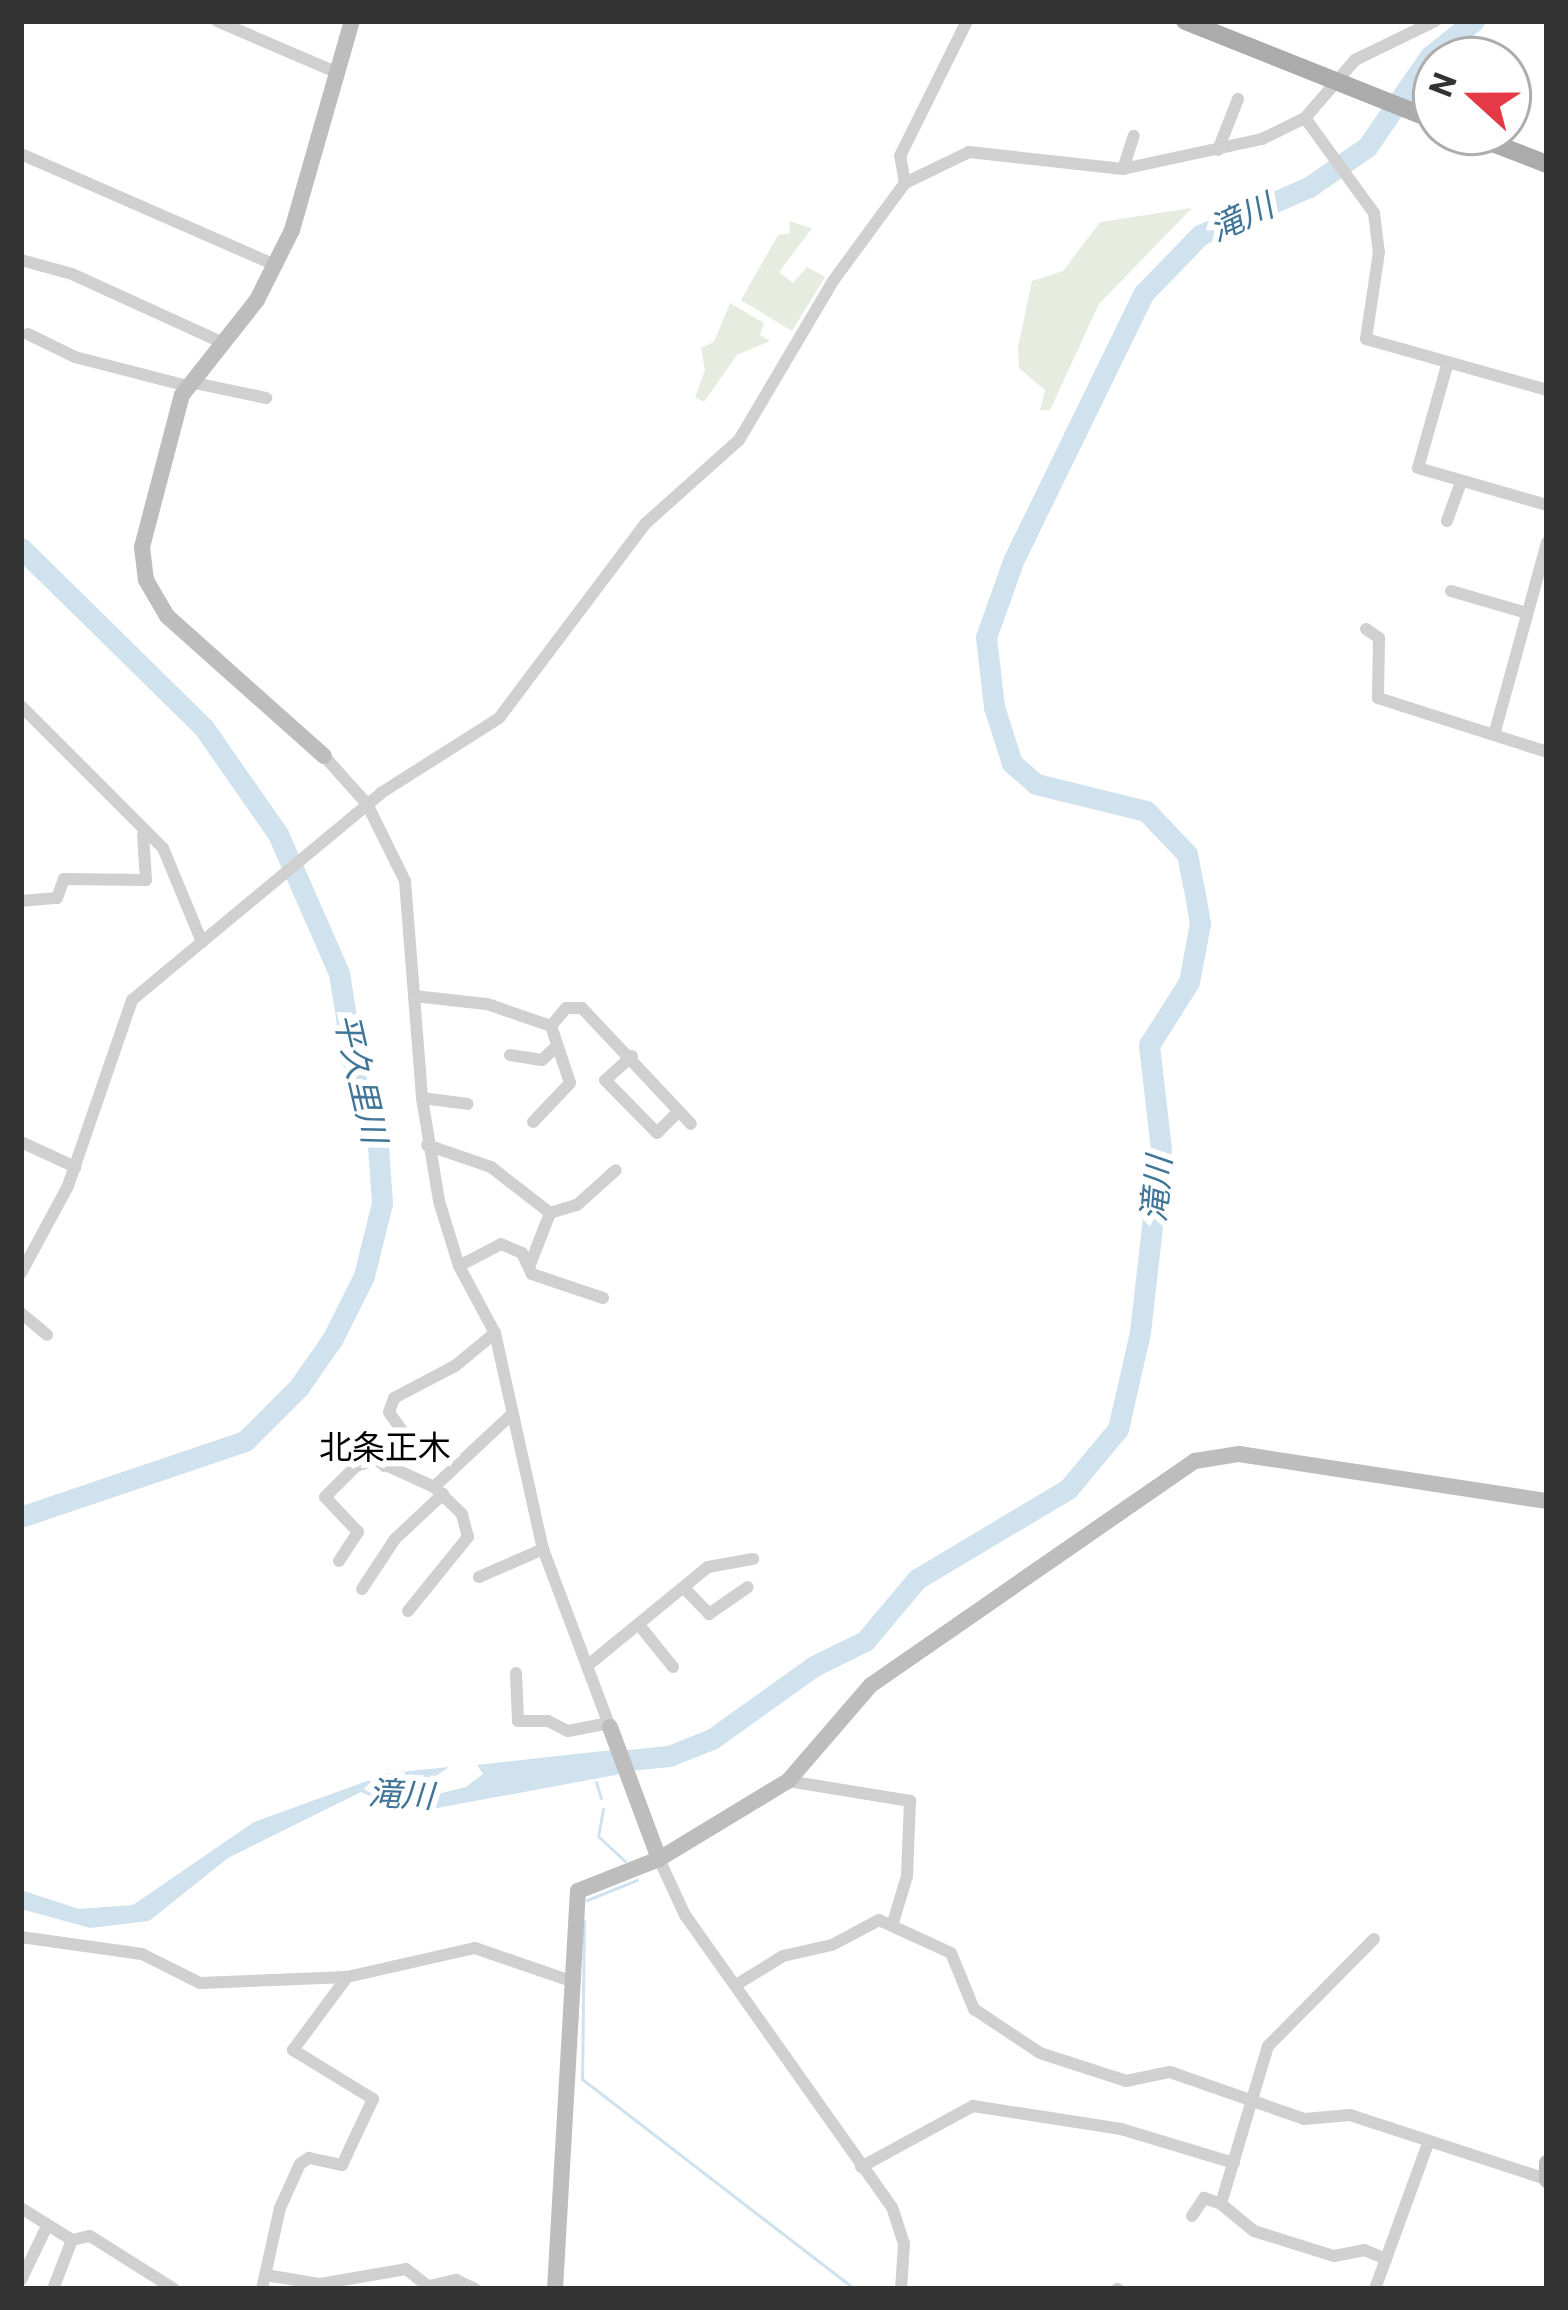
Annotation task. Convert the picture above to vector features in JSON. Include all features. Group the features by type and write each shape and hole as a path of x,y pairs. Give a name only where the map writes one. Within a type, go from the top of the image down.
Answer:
{"main road":[{"path":"1185,21 1412,112"}],"street":[{"path":"217,21 334,70"},
{"path":"352,21 277,266 188,384 143,529 146,580 167,616 324,756 367,804 405,881 428,1145 458,1266 495,1333 543,1549 659,1859 685,1915 899,2220 901,2289"},
{"path":"905,183 901,156 967,21"},
{"path":"21,1273 75,1167 133,1000 367,804 482,731 529,685 645,524 739,440 833,281 905,183 969,152 1123,169 1218,150 1305,118 1354,60 1435,21"},
{"path":"1218,150 1238,99"},
{"path":"1305,118 1374,213 1379,253 1366,339 1547,390"},
{"path":"1123,169 1134,136"},
{"path":"21,154 277,266"},
{"path":"21,260 219,341"},
{"path":"28,334 75,357 266,398"},
{"path":"1448,362 1416,464 1461,482 1547,505"},
{"path":"1448,521 1461,482"},
{"path":"1494,735 1547,542"},
{"path":"1451,591 1527,614"},
{"path":"1366,629 1379,638 1374,694 1547,752"},
{"path":"21,706 143,836 163,848 202,942"},
{"path":"21,902 57,898 64,879 146,880 143,836"},
{"path":"414,996 487,1004 551,1026"},
{"path":"551,1026 566,1008 582,1008 691,1124"},
{"path":"533,1122 570,1083 551,1026"},
{"path":"510,1055 542,1060 556,1048"},
{"path":"632,1056 605,1080 657,1133 679,1111"},
{"path":"422,1097 468,1104"},
{"path":"21,1142 75,1167"},
{"path":"428,1145 490,1167 550,1214"},
{"path":"529,1268 550,1214 577,1204 616,1170"},
{"path":"458,1266 501,1244 522,1253 529,1268 603,1298"},
{"path":"21,1313 47,1334"},
{"path":"384,1466 409,1440 389,1412 394,1398 455,1366 495,1333"},
{"path":"362,1589 395,1539 511,1414"},
{"path":"555,2289 574,1982 574,1895 659,1859 788,1781 871,1685 1195,1460 1239,1454 1547,1501"},
{"path":"339,1561 358,1532 325,1496 364,1461 438,1490 462,1514 467,1537 408,1611"},
{"path":"479,1577 543,1549"},
{"path":"587,1666 708,1568 753,1559"},
{"path":"686,1588 710,1614 748,1587"},
{"path":"639,1625 673,1667"},
{"path":"516,1672 518,1721 548,1720 568,1731 609,1725"},
{"path":"788,1781 910,1802 908,1876 892,1926"},
{"path":"736,1985 783,1956 832,1945 879,1920 951,1953 974,2009 1022,2045 1126,2080 1170,2072 1255,2108 1318,2120 1350,2116 1428,2143 1546,2174"},
{"path":"21,1937 142,1954 200,1983 347,1977 475,1948 574,1982"},
{"path":"1221,2204 1276,2034 1374,1939"},
{"path":"347,1977 293,2050 373,2099 342,2164 309,2158 300,2164 280,2208 264,2282 320,2284 406,2269 423,2287 455,2280 476,2289"},
{"path":"861,2167 974,2106 1121,2129 1234,2163"},
{"path":"1375,2289 1428,2143"},
{"path":"1192,2216 1204,2198 1221,2204 1254,2230 1334,2256 1364,2250 1386,2259"},
{"path":"21,2208 46,2228 72,2240 90,2236 174,2289"},
{"path":"21,2280 46,2228"},
{"path":"53,2289 72,2240"}],"shaded area":[{"path":"1192,208 1099,304 1050,410 1040,410 1045,390 1019,368 1018,347 1032,281 1063,271 1100,222"},
{"path":"789,221 812,228 779,272 793,283 807,267 825,277 792,331 741,300 778,235 790,233"},
{"path":"730,303 764,323 760,335 770,341 737,355 704,402 695,397 705,370 701,348 714,342"}],"water":[{"path":"612,1750 621,1774 437,1808 399,1810 361,1792 228,1858 149,1921 90,1928 21,1909 21,1890 79,1909 133,1905 254,1822 389,1773 449,1767 433,1778 390,1775 381,1781 384,1793 429,1796 466,1787 483,1774 477,1765"}],"waterway":[{"name":"滝川","path":"608,1762 669,1756 712,1739 814,1666 865,1641 917,1579 1068,1489 1118,1429 1140,1332 1161,1149 1149,1045 1189,982 1200,923 1187,854 1146,811 1036,784 1012,763 994,707 986,637 1014,559 1144,293 1200,235 1309,187 1367,147 1430,56 1474,21"},
{"name":"平久里川","path":"21,548 204,728 278,834 339,973 357,1087 377,1131 382,1203 364,1276 333,1338 299,1387 245,1441 21,1517"},
{"path":"596,1782 601,1798"},
{"path":"603,1809 598,1836 625,1861"},
{"path":"587,1900 637,1880"},
{"path":"584,1921 582,2079 855,2289"}],"district":[{"name":"北条正木","path":"385,1447"}]}
